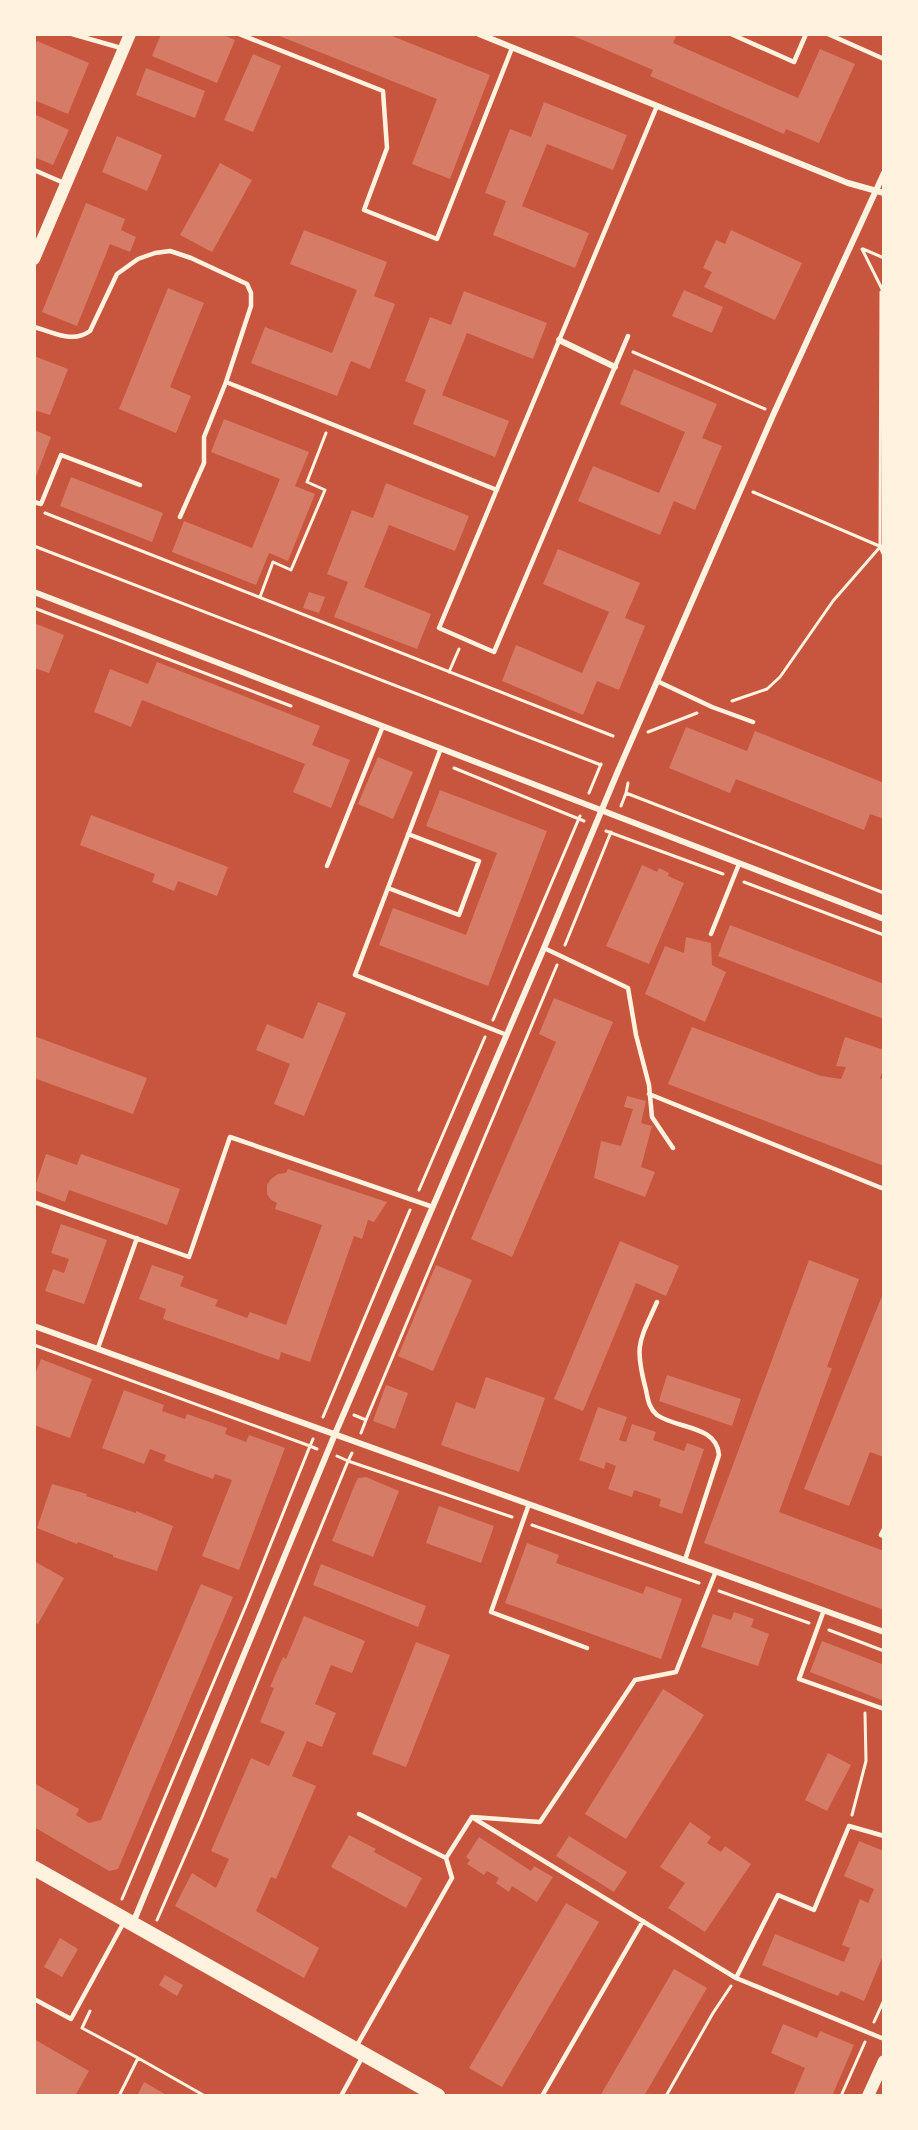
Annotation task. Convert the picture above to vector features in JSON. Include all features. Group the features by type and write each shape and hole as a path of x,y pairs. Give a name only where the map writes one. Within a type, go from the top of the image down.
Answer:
{"main road":[{"path":"34,259 130,34"},
{"path":"34,1868 438,2096"},
{"path":"868,2096 884,2061"}],"street":[{"path":"479,34 848,183 884,194"},
{"path":"129,1922 601,810 774,413 884,173"},
{"path":"559,340 615,367"},
{"path":"34,592 884,919"},
{"path":"34,1326 884,1632"}],"lane":[{"path":"72,34 124,49"},
{"path":"239,34 383,91 387,148 364,210 437,239 512,48"},
{"path":"730,34 794,62 806,34"},
{"path":"828,34 884,59"},
{"path":"628,336 494,652 439,628 657,106"},
{"path":"34,170 66,184"},
{"path":"34,327 75,338 83,336 90,331 117,274 138,259 155,253 171,251 247,284 252,293 251,306 226,382 204,437 204,463 180,517"},
{"path":"226,382 497,490"},
{"path":"34,502 41,504 61,455 140,484"},
{"path":"657,681 712,707 753,722"},
{"path":"327,866 383,726"},
{"path":"441,748 355,975 507,1035"},
{"path":"388,888 459,915 479,861 408,834"},
{"path":"711,933 738,864"},
{"path":"544,948 628,988 652,1117 673,1148"},
{"path":"649,1094 884,1190"},
{"path":"34,1202 189,1257 230,1137 433,1207"},
{"path":"98,1348 137,1238"},
{"path":"657,1302 640,1340 638,1351 638,1362 648,1404 660,1416 714,1438 719,1446 720,1455 685,1560"},
{"path":"529,1504 491,1612 587,1647"},
{"path":"884,1528 881,1535 884,1536"},
{"path":"472,1817 540,1822 635,1680 676,1672 716,1571"},
{"path":"824,1610 799,1678 884,1709"},
{"path":"340,2096 359,2051 452,1878 446,1858 358,1814"},
{"path":"446,1858 472,1817"},
{"path":"472,1817 736,1978 884,2039"},
{"path":"736,1978 777,1895 814,1910 849,1826 884,1836"},
{"path":"542,2096 643,1921"},
{"path":"34,1998 71,2019 129,1922"}],"path":[{"path":"862,249 884,258"},
{"path":"858,260 862,249"},
{"path":"862,249 882,293 882,547 884,556"},
{"path":"623,348 774,413"},
{"path":"260,598 273,562 291,570 325,490 307,482 330,423"},
{"path":"742,487 882,547"},
{"path":"45,513 613,736"},
{"path":"34,546 629,776 626,793 617,817 561,956 366,1420"},
{"path":"648,732 767,689 780,676 833,601 882,547"},
{"path":"34,608 300,709"},
{"path":"449,672 464,639"},
{"path":"645,740 652,722"},
{"path":"436,761 579,818 594,828 611,832 884,935"},
{"path":"123,1895 248,1603 318,1427 601,764"},
{"path":"626,793 884,893"},
{"path":"34,1345 310,1446"},
{"path":"160,1915 348,1461 710,1587 884,1651"},
{"path":"849,1826 866,1761 865,1703"},
{"path":"666,2096 713,2013 736,1978"},
{"path":"842,2096 884,2000"},
{"path":"92,2008 82,2028 206,2096"},
{"path":"119,2096 138,2058"}],"building":[{"path":"161,34 221,34 235,40 217,83 152,56"},
{"path":"387,34 490,75 450,179 412,164 437,99 277,35"},
{"path":"569,34 677,34 673,43 798,98 820,49 855,64 819,143 786,129 784,134 650,76 653,70"},
{"path":"37,41 89,63 68,114 34,100 34,47"},
{"path":"253,54 281,66 253,132 224,120"},
{"path":"146,68 205,91 195,118 136,95"},
{"path":"544,102 627,135 613,170 547,144 522,206 589,233 575,268 493,235 506,201 485,193 510,129 531,137"},
{"path":"34,114 69,130 53,165 34,157"},
{"path":"117,136 162,155 147,191 102,172"},
{"path":"220,163 252,180 212,252 180,235"},
{"path":"86,203 125,219 121,230 136,237 130,252 110,244 77,326 42,312"},
{"path":"304,230 387,262 374,296 395,304 370,369 351,361 337,396 251,363 265,327 332,353 357,290 290,264"},
{"path":"731,230 802,263 775,320 704,287 712,272 703,268 716,240 725,244"},
{"path":"168,288 204,303 170,387 191,396 176,433 119,409"},
{"path":"684,290 723,307 712,333 672,316"},
{"path":"464,291 547,323 533,359 467,333 442,395 509,421 495,457 413,424 426,390 405,381 430,317 451,325"},
{"path":"34,356 68,369 50,415 34,410"},
{"path":"634,369 717,404 702,438 722,446 695,510 674,501 660,535 578,501 593,466 659,493 685,432 620,404"},
{"path":"224,419 309,452 295,486 315,494 288,561 269,553 256,585 172,552 184,521 252,548 280,479 211,452"},
{"path":"34,430 51,437 35,479 34,479"},
{"path":"71,477 163,513 152,542 60,506"},
{"path":"386,483 469,516 455,551 389,525 364,587 431,614 417,649 334,617 348,582 327,574 352,510 373,518"},
{"path":"558,549 640,583 625,618 645,626 619,690 597,681 583,715 502,681 516,645 582,673 609,612 543,584"},
{"path":"309,592 325,597 319,613 303,608"},
{"path":"34,623 64,635 49,673 34,668"},
{"path":"157,662 320,726 312,745 350,760 331,808 293,792 305,764 142,700 131,727 94,712 110,669 148,684"},
{"path":"686,727 747,751 755,731 884,783 884,819 870,814 864,830 736,779 730,793 669,768"},
{"path":"378,757 413,772 393,819 358,804"},
{"path":"440,790 547,831 488,986 379,945 393,908 466,935 497,853 426,826"},
{"path":"91,815 228,867 217,896 178,881 174,891 152,882 155,874 80,845"},
{"path":"642,865 657,872 659,868 669,873 668,876 684,883 649,964 606,946"},
{"path":"730,925 884,984 884,1019 718,956"},
{"path":"686,937 711,943 712,965 726,972 705,1022 645,994 665,946 684,953"},
{"path":"554,998 613,1022 512,1257 471,1239 556,1042 539,1034"},
{"path":"318,1002 346,1013 304,1116 274,1104 290,1064 256,1050 267,1024 303,1039"},
{"path":"692,1027 821,1076 841,1079 846,1067 836,1066 845,1037 884,1050 884,1067 880,1078 884,1080 884,1166 668,1084"},
{"path":"34,1036 147,1078 133,1114 34,1078"},
{"path":"627,1096 646,1101 641,1123 652,1126 641,1167 655,1172 645,1197 594,1178 601,1141 621,1146 633,1109 624,1107"},
{"path":"46,1154 77,1165 81,1154 180,1189 167,1225 69,1190 65,1202 34,1190"},
{"path":"288,1169 387,1202 374,1222 368,1220 362,1239 354,1236 310,1362 281,1352 279,1360 163,1319 166,1309 139,1299 152,1265 184,1276 180,1286 218,1300 215,1306 247,1318 250,1312 286,1325 322,1225 275,1209 277,1203 267,1194 267,1185 271,1179 278,1174 286,1173"},
{"path":"61,1224 107,1240 84,1304 45,1291 53,1269 64,1273 69,1259 51,1253"},
{"path":"620,1241 679,1266 666,1296 636,1283 583,1411 554,1399"},
{"path":"809,1260 859,1279 827,1367 832,1368 779,1512 884,1551 884,1610 704,1543"},
{"path":"436,1265 472,1280 433,1371 398,1356"},
{"path":"884,1291 884,1457 870,1452 849,1506 804,1489"},
{"path":"41,1359 92,1379 70,1438 34,1425 34,1377"},
{"path":"667,1375 741,1399 732,1426 659,1401"},
{"path":"486,1377 545,1398 519,1472 441,1445 456,1402 475,1409"},
{"path":"386,1385 408,1393 395,1429 373,1421"},
{"path":"124,1390 164,1405 162,1411 185,1419 187,1414 227,1428 225,1434 246,1442 249,1435 285,1448 239,1570 202,1556 232,1480 215,1474 213,1479 164,1461 166,1455 150,1449 144,1464 102,1448"},
{"path":"598,1407 627,1417 619,1440 626,1442 632,1424 656,1432 653,1440 684,1451 687,1443 704,1449 682,1514 659,1506 661,1499 634,1490 632,1497 608,1489 616,1466 606,1462 604,1469 579,1460"},
{"path":"366,1477 399,1491 373,1557 332,1541 358,1478"},
{"path":"52,1484 87,1494 86,1496 136,1513 136,1511 173,1526 157,1571 37,1528"},
{"path":"439,1506 494,1526 481,1563 426,1543"},
{"path":"527,1543 559,1555 556,1563 643,1594 646,1586 682,1599 661,1659 505,1603"},
{"path":"34,1561 64,1578 38,1624 34,1622"},
{"path":"321,1564 426,1606 418,1627 313,1585"},
{"path":"201,1584 233,1597 118,1869 109,1871 34,1827 34,1783 79,1809 76,1815 89,1823 101,1820"},
{"path":"734,1612 754,1619 751,1627 769,1634 758,1666 701,1647 713,1614 731,1620"},
{"path":"304,1616 365,1641 352,1673 331,1665 315,1704 336,1713 322,1747 307,1741 292,1776 316,1786 276,1879 271,1877 256,1911 319,1948 304,1978 175,1906 192,1873 216,1888 229,1859 211,1851 251,1758 269,1766 285,1732 260,1722 274,1688 270,1687 283,1657 286,1659"},
{"path":"822,1641 884,1665 884,1701 810,1672"},
{"path":"416,1642 450,1655 406,1767 372,1754"},
{"path":"663,1689 704,1715 626,1839 585,1814"},
{"path":"828,1753 851,1765 827,1811 805,1800"},
{"path":"690,1822 711,1837 707,1843 721,1852 725,1846 751,1864 705,1932 668,1908 685,1883 660,1867"},
{"path":"349,1835 376,1849 374,1852 422,1878 406,1908 331,1867"},
{"path":"569,1836 627,1872 614,1892 556,1856"},
{"path":"479,1837 531,1871 534,1866 553,1877 537,1902 512,1886 509,1892 496,1883 499,1878 487,1871 484,1875 467,1864 470,1860 466,1857"},
{"path":"859,1841 884,1851 884,1953 864,2001 841,1991 838,1996 762,1965 775,1934 844,1962 850,1948 842,1945 860,1899 868,1903 874,1889 844,1876"},
{"path":"566,1903 599,1922 502,2087 469,2068"},
{"path":"60,1938 78,1949 62,1977 44,1967"},
{"path":"674,1969 707,1988 644,2096 600,2096"},
{"path":"165,1975 183,1985 177,1996 159,1985"},
{"path":"783,2024 817,2038 820,2031 854,2045 832,2096 793,2096 805,2068 771,2053"},
{"path":"34,2039 89,2071 75,2096 34,2096"},
{"path":"144,2082 168,2096 137,2096"}]}
